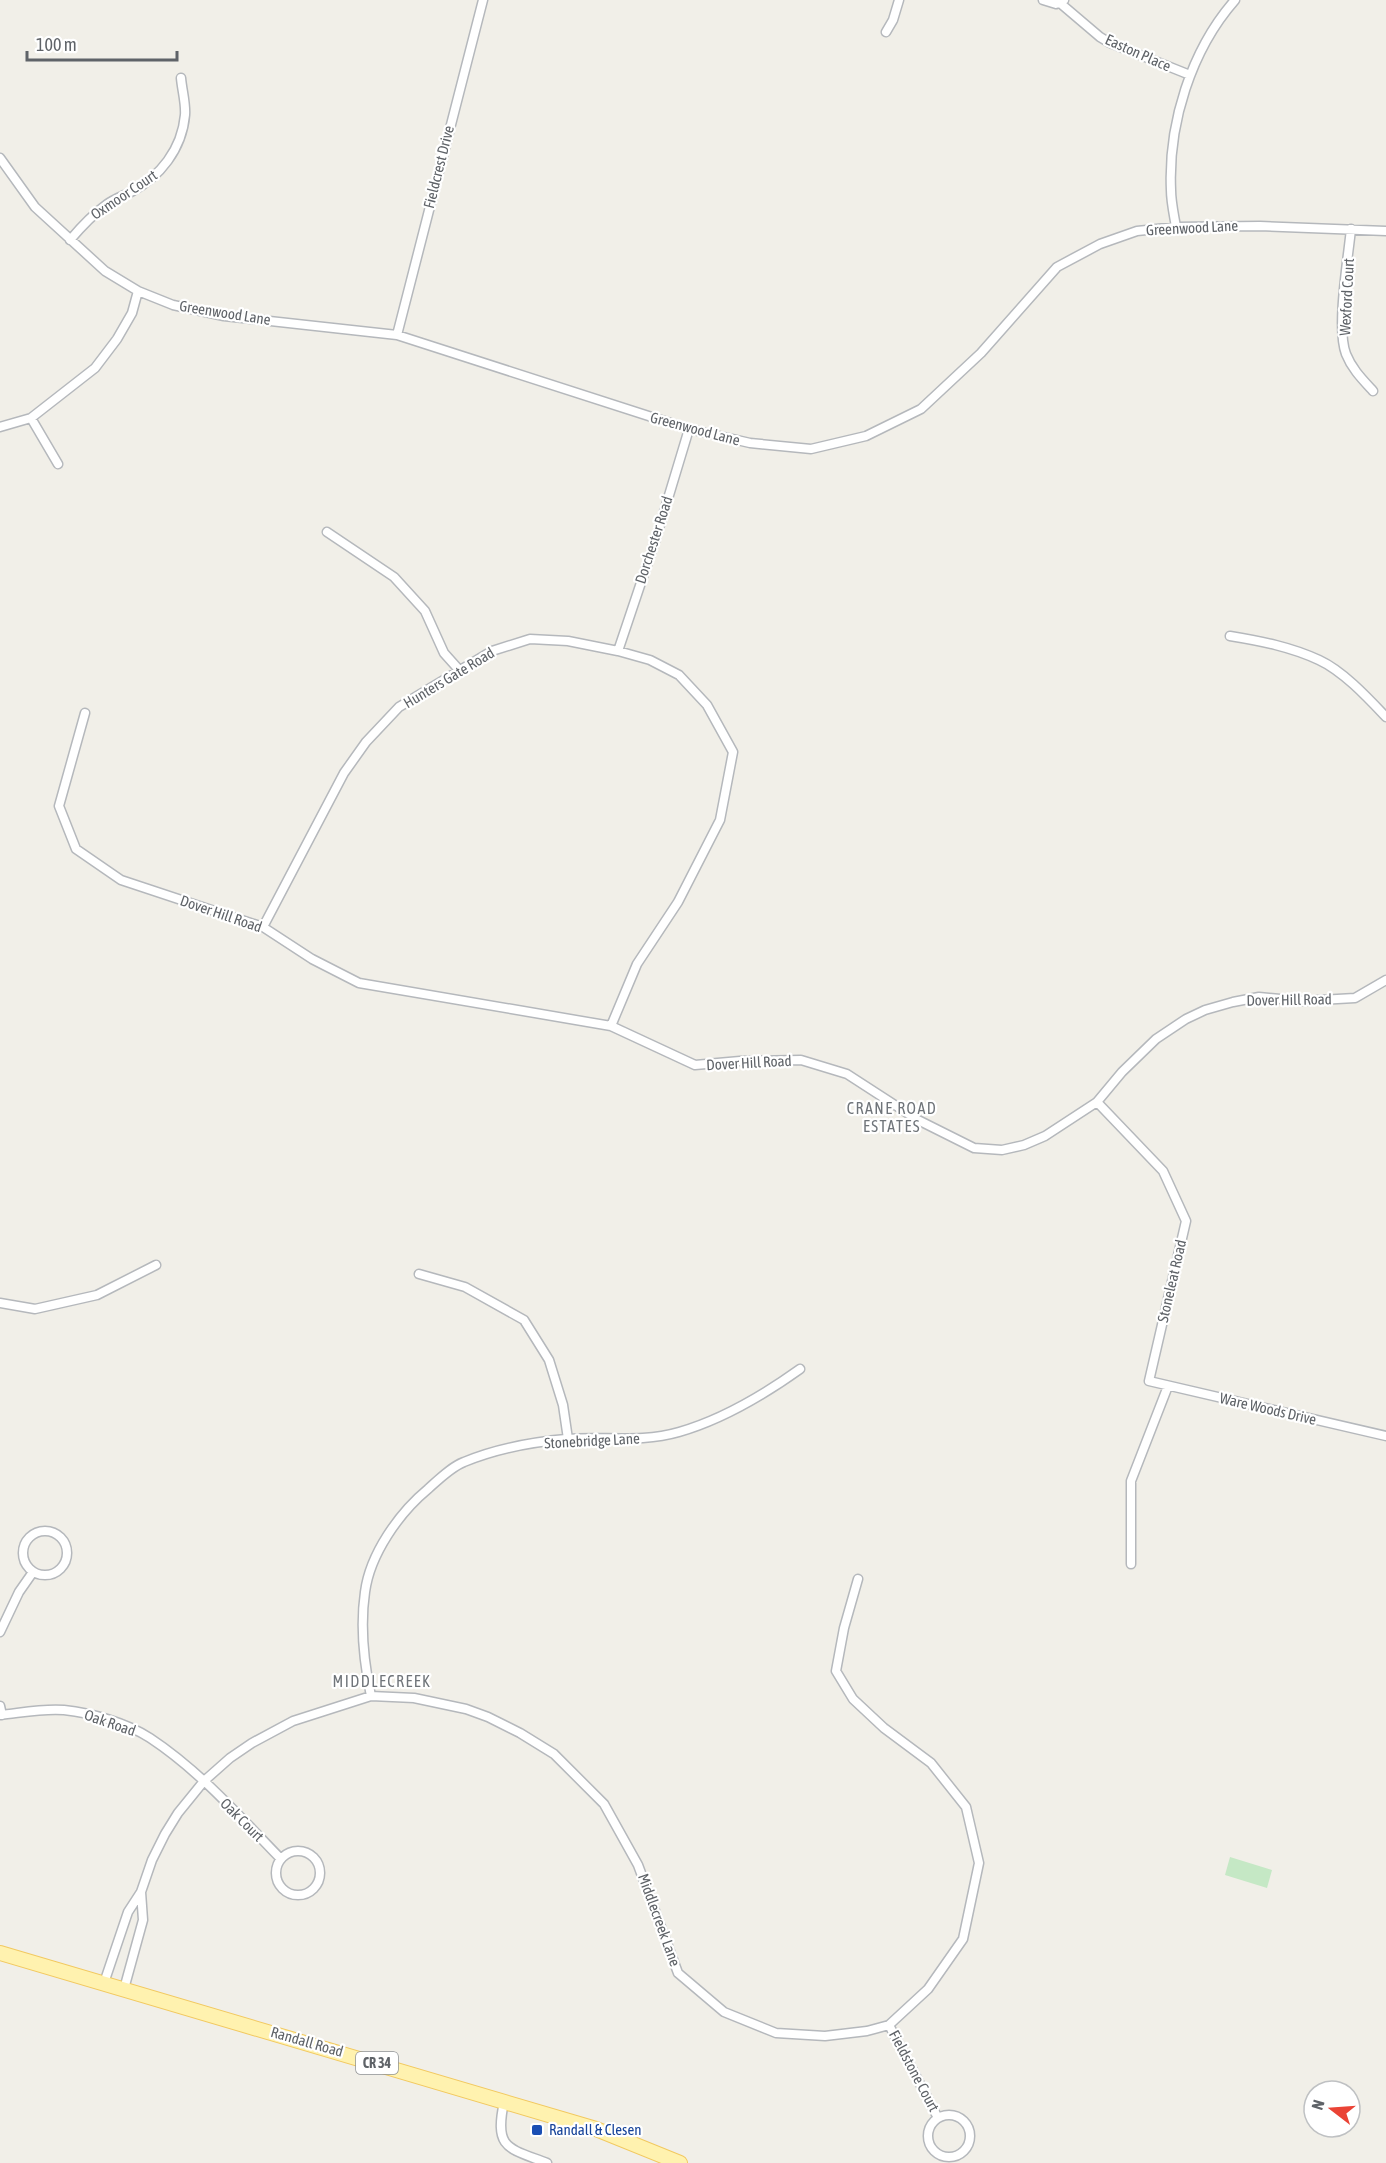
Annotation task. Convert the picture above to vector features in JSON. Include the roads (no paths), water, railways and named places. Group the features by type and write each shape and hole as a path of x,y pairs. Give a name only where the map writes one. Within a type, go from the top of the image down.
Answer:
{"main road":[{"name":"Randall Road","path":"0,1953 596,2129 680,2163"}],"street":[{"name":"Fieldcrest Drive","path":"397,335 483,0"},
{"path":"886,32 893,20 899,0"},
{"name":"Easton Place","path":"1043,0 1051,4 1062,1 1100,37 1110,43 1190,75"},
{"path":"1176,227 1171,191 1174,141 1181,105 1190,75 1210,36 1235,0"},
{"name":"Oxmoor Court","path":"70,240 89,218 108,203 132,192 154,177 168,162 179,140 185,115 181,78"},
{"name":"Greenwood Lane","path":"0,158 35,207 105,271 138,291 173,305 224,316 397,335 689,429 750,443 811,449 866,436 921,409 981,353 1057,267 1100,244 1137,231 1176,227 1260,226 1386,231"},
{"name":"Wexford Court","path":"1351,229 1342,320 1345,352 1356,374 1373,391"},
{"path":"0,427 31,418 95,368 117,339 132,313 138,291"},
{"path":"31,418 57,464"},
{"name":"Dorchester Road","path":"618,651 657,535 689,429"},
{"path":"327,532 394,577 425,611 444,652 461,672"},
{"path":"1230,636 1271,643 1321,661 1361,690 1386,717"},
{"name":"Hunters Gate Road","path":"263,927 344,773 366,742 399,707 461,672 492,651 530,639 568,641 650,660 679,675 708,705 733,752 720,820 678,902 637,964 612,1026"},
{"name":"Dover Hill Road","path":"85,713 59,806 76,849 121,880 263,927 312,958 359,983 612,1026 695,1065 741,1061 801,1060 847,1074 918,1120 974,1148 1002,1150 1024,1145 1046,1136 1097,1102 1122,1072 1156,1039 1186,1019 1205,1010 1259,997 1302,1000 1355,998 1386,980"},
{"name":"Stoneleat Road","path":"1097,1102 1163,1172 1186,1221 1148,1380 1150,1382"},
{"path":"0,1303 35,1309 97,1295 156,1265"},
{"path":"419,1274 465,1287 524,1320 549,1360 563,1405 568,1439"},
{"name":"Stonebridge Lane","path":"371,1696 364,1667 365,1591 372,1566 394,1526 412,1502 462,1462 528,1444 568,1439 639,1440 680,1432 761,1396 800,1369"},
{"name":"Ware Woods Drive","path":"1150,1382 1386,1436"},
{"path":"1131,1564 1131,1481 1168,1386"},
{"path":"44,1530 59,1535 67,1547 68,1555 62,1569 48,1575 33,1572 23,1557 26,1542 30,1536 44,1530"},
{"path":"0,1632 19,1592 33,1572"},
{"name":"Middlecreek Lane","path":"104,1983 128,1912 141,1892 152,1860 165,1834 204,1781 230,1758 293,1721 371,1696 414,1698 466,1709 488,1717 554,1754 604,1804 638,1865 678,1973 724,2012 776,2033 825,2036 867,2031 889,2025 928,1989 963,1939 979,1863 966,1806 932,1763 884,1728 853,1699 836,1671 844,1628 858,1579"},
{"name":"Oak Road","path":"1,1712 62,1710 101,1718 149,1737 204,1781"},
{"name":"Oak Court","path":"204,1781 281,1859"},
{"path":"294,1851 308,1853 318,1863 320,1870 317,1885 312,1890 299,1895 285,1891 277,1879 281,1859 294,1851"},
{"name":"Middlecreek Lane","path":"124,1989 144,1920 141,1892"},
{"name":"Fieldstone Court","path":"889,2025 938,2118"},
{"path":"504,2102 500,2122 503,2140 511,2149 547,2163"},
{"name":"Fieldstone Court","path":"951,2115 963,2120 967,2125 969,2144 960,2155 945,2157 929,2143 929,2129 938,2118 951,2115"}],"place":[{"name":"Randall & Clesen","path":"537,2130"}],"district":[{"name":"CRANE ROAD ESTATES","path":"892,1117"},
{"name":"MIDDLECREEK","path":"382,1681"}]}
